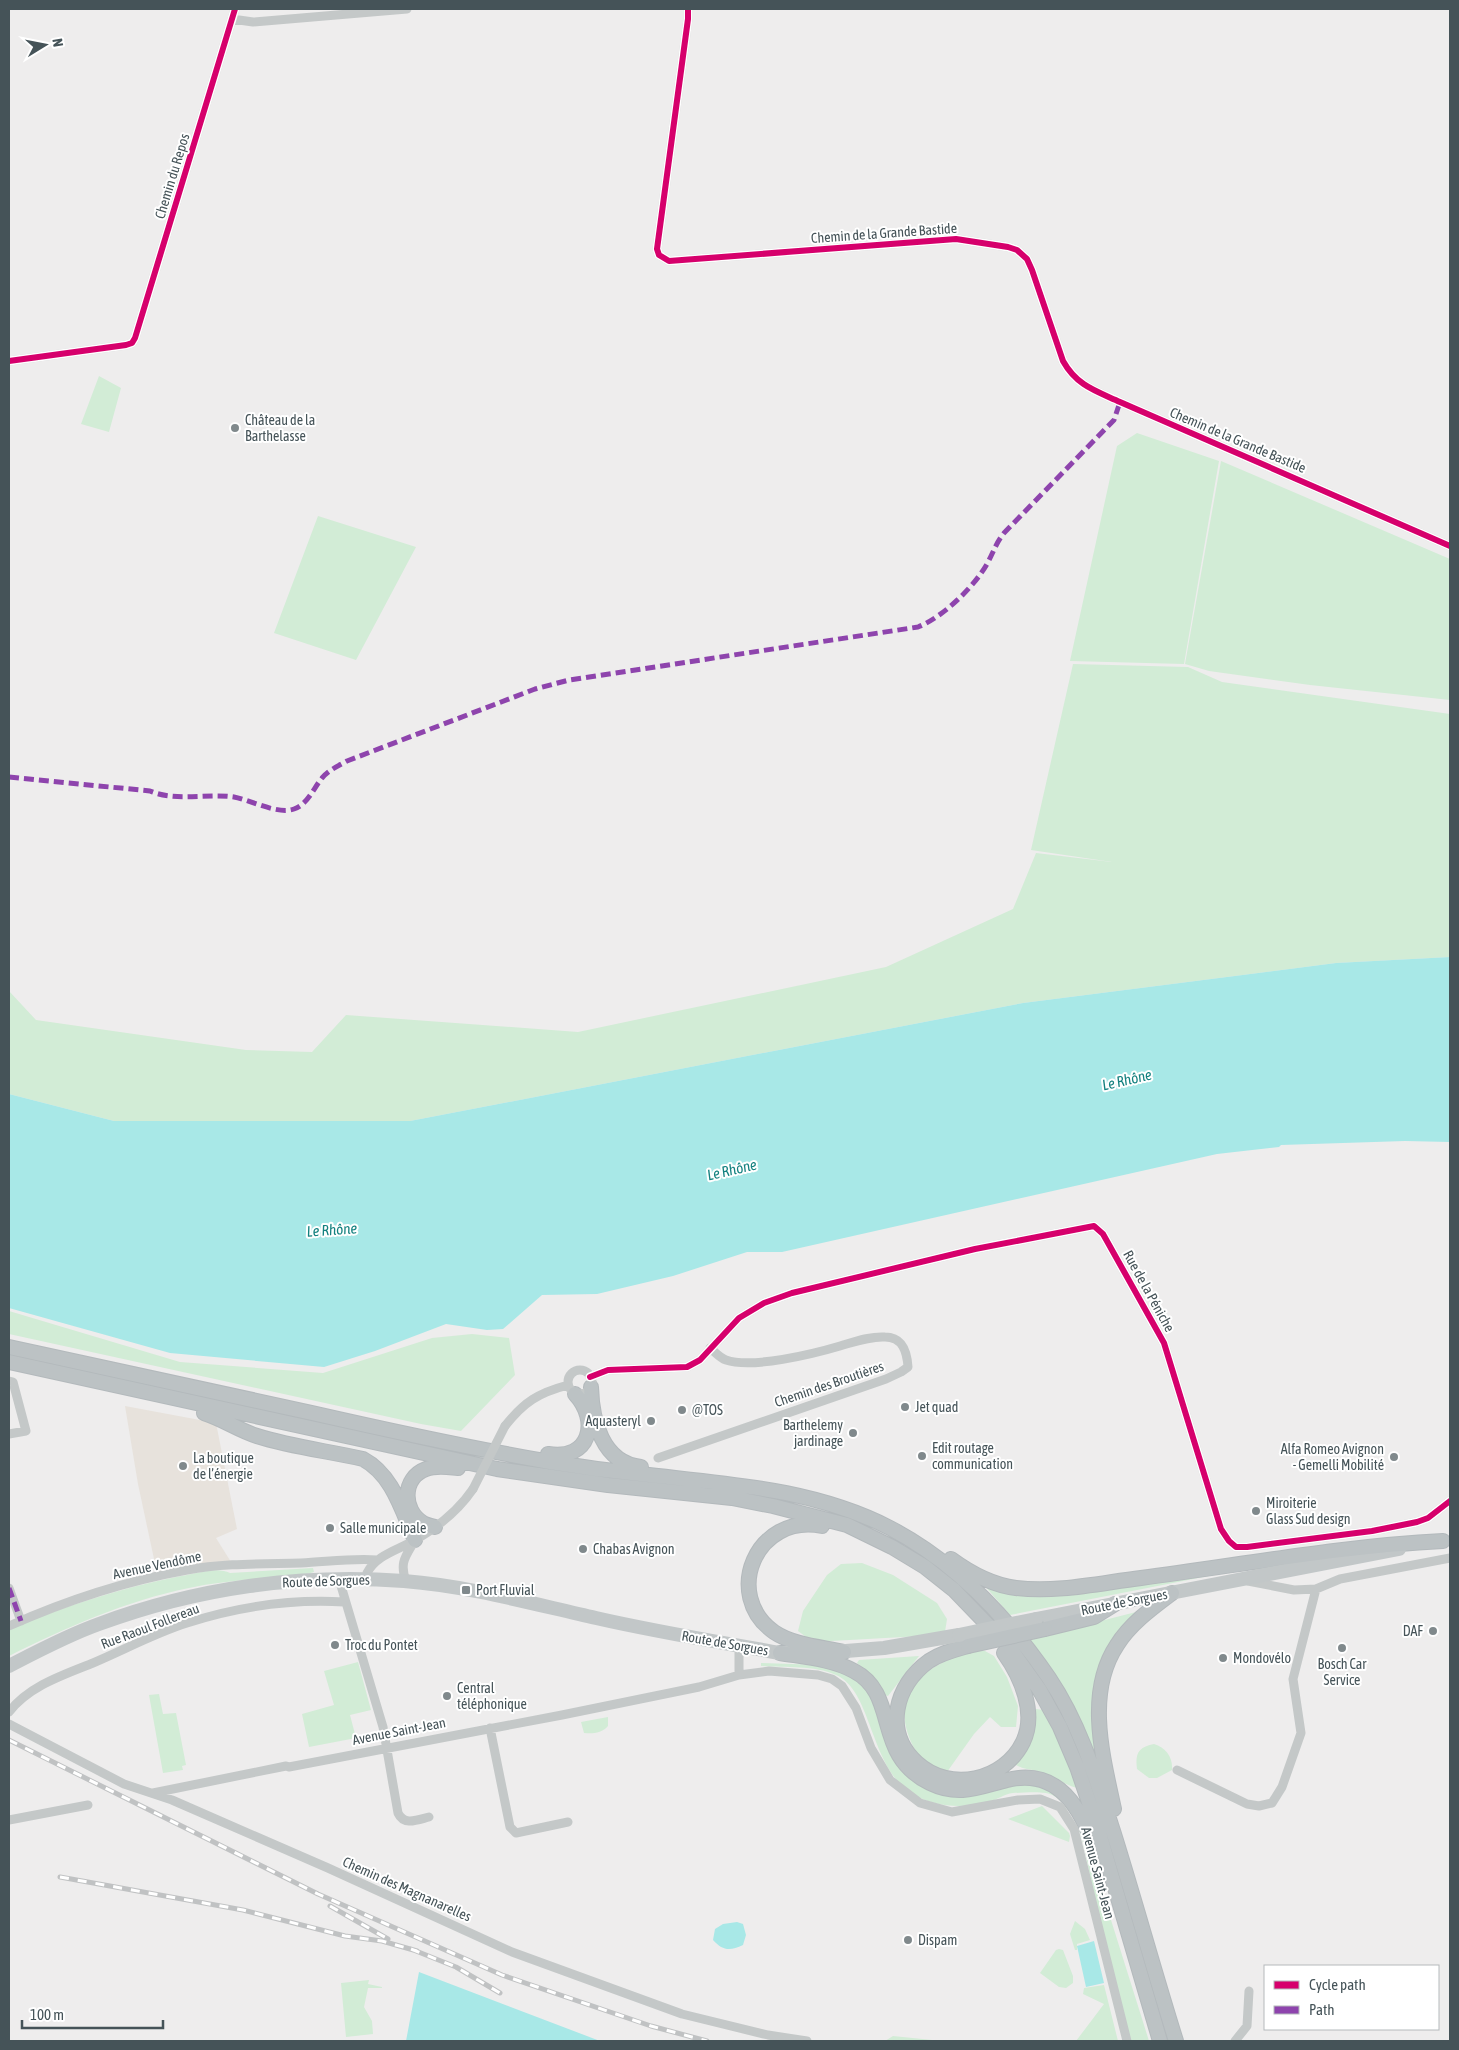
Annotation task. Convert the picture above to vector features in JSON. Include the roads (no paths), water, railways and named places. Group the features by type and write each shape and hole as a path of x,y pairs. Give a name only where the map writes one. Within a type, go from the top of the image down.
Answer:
{"highway":[{"path":"9,1347 399,1433 550,1462 636,1474 739,1484 810,1498 894,1530 952,1569 999,1615 1051,1681 1091,1762 1176,2041"},
{"path":"9,1362 497,1468 608,1484 732,1498 796,1511 847,1526 892,1547 925,1567 958,1593 1009,1647 1026,1668 1060,1727 1078,1767 1096,1823 1160,2041"},
{"path":"591,1382 591,1405 601,1438 613,1454 622,1462 638,1467 728,1476 739,1484"},
{"path":"399,1433 552,1455 567,1454 584,1443 590,1426 586,1408 571,1389"},
{"path":"154,1395 177,1405 219,1417 253,1435 358,1457 371,1463 388,1480 415,1540"},
{"path":"434,1527 423,1523 410,1508 408,1493 414,1477 426,1468 435,1466 497,1468"},
{"path":"850,1512 865,1511 887,1519 988,1581 1015,1588 1033,1589 1059,1588 1198,1571 1390,1543 1447,1540"},
{"path":"844,1652 790,1640 772,1631 760,1618 751,1596 750,1577 756,1554 770,1538 790,1526 807,1523 830,1527 906,1562 940,1586 958,1593 972,1616 1012,1664 1027,1702 1029,1713 1025,1738 1013,1759 1000,1770 969,1780 937,1775 917,1763 908,1752 901,1738 897,1723 898,1703 902,1692 913,1676 929,1661 964,1640 1040,1624 1094,1617 1115,1604"},
{"path":"1131,1890 1104,1763 1100,1708 1102,1684 1116,1646 1134,1625 1172,1593"},
{"path":"780,1653 845,1667 864,1677 872,1685 880,1699 896,1753 915,1774 930,1783 946,1788 963,1790 984,1787 1010,1779 1034,1778 1061,1790 1071,1799 1086,1824 1127,1929"}],"main road":[{"name":"Route de Sorgues","path":"1115,1604 1447,1540"},
{"name":"Route de Sorgues","path":"9,1666 42,1648 98,1624 176,1600 268,1583 339,1579 406,1581 466,1590 621,1624 780,1653 817,1654 964,1640"}],"street":[{"name":"Chemin du Repos","path":"9,361 126,346 132,343 235,9"},
{"path":"232,19 254,22 407,9"},
{"name":"Chemin de la Grande Bastide","path":"688,9 657,249 664,259 669,261 956,240 1008,247 1017,250 1027,259 1032,270 1063,361 1070,373 1080,383 1450,546"},
{"name":"Rue de la Péniche","path":"710,1348 739,1318 764,1303 792,1292 975,1249 1094,1226 1103,1234 1164,1343 1221,1529 1228,1541 1236,1546 1247,1547 1372,1531 1428,1518 1450,1501"},
{"name":"Chemin des Broutières","path":"658,1458 880,1381 908,1367 907,1353 902,1343 887,1336 863,1339 802,1356 751,1362 724,1359 710,1348"},
{"path":"368,1579 367,1573 377,1560 415,1540 453,1513 474,1489 505,1426 517,1411 532,1398 549,1389 571,1389 584,1394 591,1382 608,1370 687,1367 700,1360 710,1348"},
{"path":"571,1389 569,1376 576,1370 584,1371 591,1382"},
{"path":"9,1381 13,1382 26,1431 9,1434"},
{"path":"406,1581 403,1573 403,1562 415,1540"},
{"path":"386,1555 403,1562"},
{"path":"1240,1580 1294,1590 1316,1589 1340,1579 1450,1558"},
{"name":"Avenue Vendôme","path":"9,1626 96,1593 139,1580 188,1570 219,1566 377,1560"},
{"path":"339,1579 344,1602 383,1727 398,1813 401,1819 406,1822 429,1817"},
{"path":"9,1588 21,1621"},
{"path":"1177,1770 1247,1804 1259,1806 1272,1803 1282,1787 1301,1732 1293,1679 1316,1589"},
{"name":"Rue Raoul Follereau","path":"9,1712 39,1686 186,1623 224,1613 269,1605 326,1601 344,1602"},
{"path":"739,1646 739,1675"},
{"name":"Avenue Saint-Jean","path":"153,1794 699,1687 739,1675 769,1671 818,1675 832,1679 842,1686 856,1708 871,1748 890,1780 920,1803 952,1812 1018,1800 1040,1799 1060,1807 1074,1829 1127,2041"},
{"name":"Chemin des Magnanarelles","path":"9,1724 124,1784 153,1794 328,1868 512,1952 682,2014 768,2035 807,2041"},
{"path":"490,1728 510,1826 516,1833 568,1822"},
{"path":"9,1820 88,1805"},
{"path":"1235,2041 1247,2026 1250,1991"}],"water":[{"name":"Le Rhône","path":"1450,957 1450,1142 1405,1141 1281,1145 1279,1147 1217,1154 782,1252 747,1252 673,1276 597,1294 542,1295 503,1329 487,1330 446,1324 375,1351 324,1367 170,1353 9,1308 9,1094 114,1121 410,1121 1023,1003 1336,963"},
{"path":"737,1922 743,1924 746,1935 743,1945 727,1949 713,1940 715,1929 723,1924"},
{"path":"1094,1941 1104,1983 1086,1987 1077,1946"},
{"path":"419,1972 600,2041 406,2041"}],"railway":[{"path":"9,1740 318,1894 502,1975 651,2026 707,2041"},
{"path":"60,1877 243,1910 345,1936 382,1941 417,1951"},
{"path":"330,1906 388,1939"},
{"path":"411,1949 456,1967 500,1993"}],"place":[{"name":"Château de la Barthelasse","path":"235,428"},
{"name":"Jet quad","path":"905,1407"},
{"name":"@TOS","path":"682,1410"},
{"name":"Aquasteryl","path":"651,1421"},
{"name":"Barthelemy jardinage","path":"853,1433"},
{"name":"Edit routage communication","path":"922,1456"},
{"name":"Alfa Romeo Avignon - Gemelli Mobilité","path":"1394,1457"},
{"name":"La boutique de l’énergie","path":"183,1466"},
{"name":"Miroiterie Glass Sud design","path":"1256,1511"},
{"name":"Salle municipale","path":"330,1528"},
{"name":"Chabas Avignon","path":"583,1549"},
{"name":"Port Fluvial","path":"466,1590"},
{"name":"DAF","path":"1433,1631"},
{"name":"Troc du Pontet","path":"335,1645"},
{"name":"Bosch Car Service","path":"1342,1648"},
{"name":"Mondovélo","path":"1223,1658"},
{"name":"Central téléphonique","path":"447,1696"},
{"name":"Dispam","path":"908,1940"}]}
